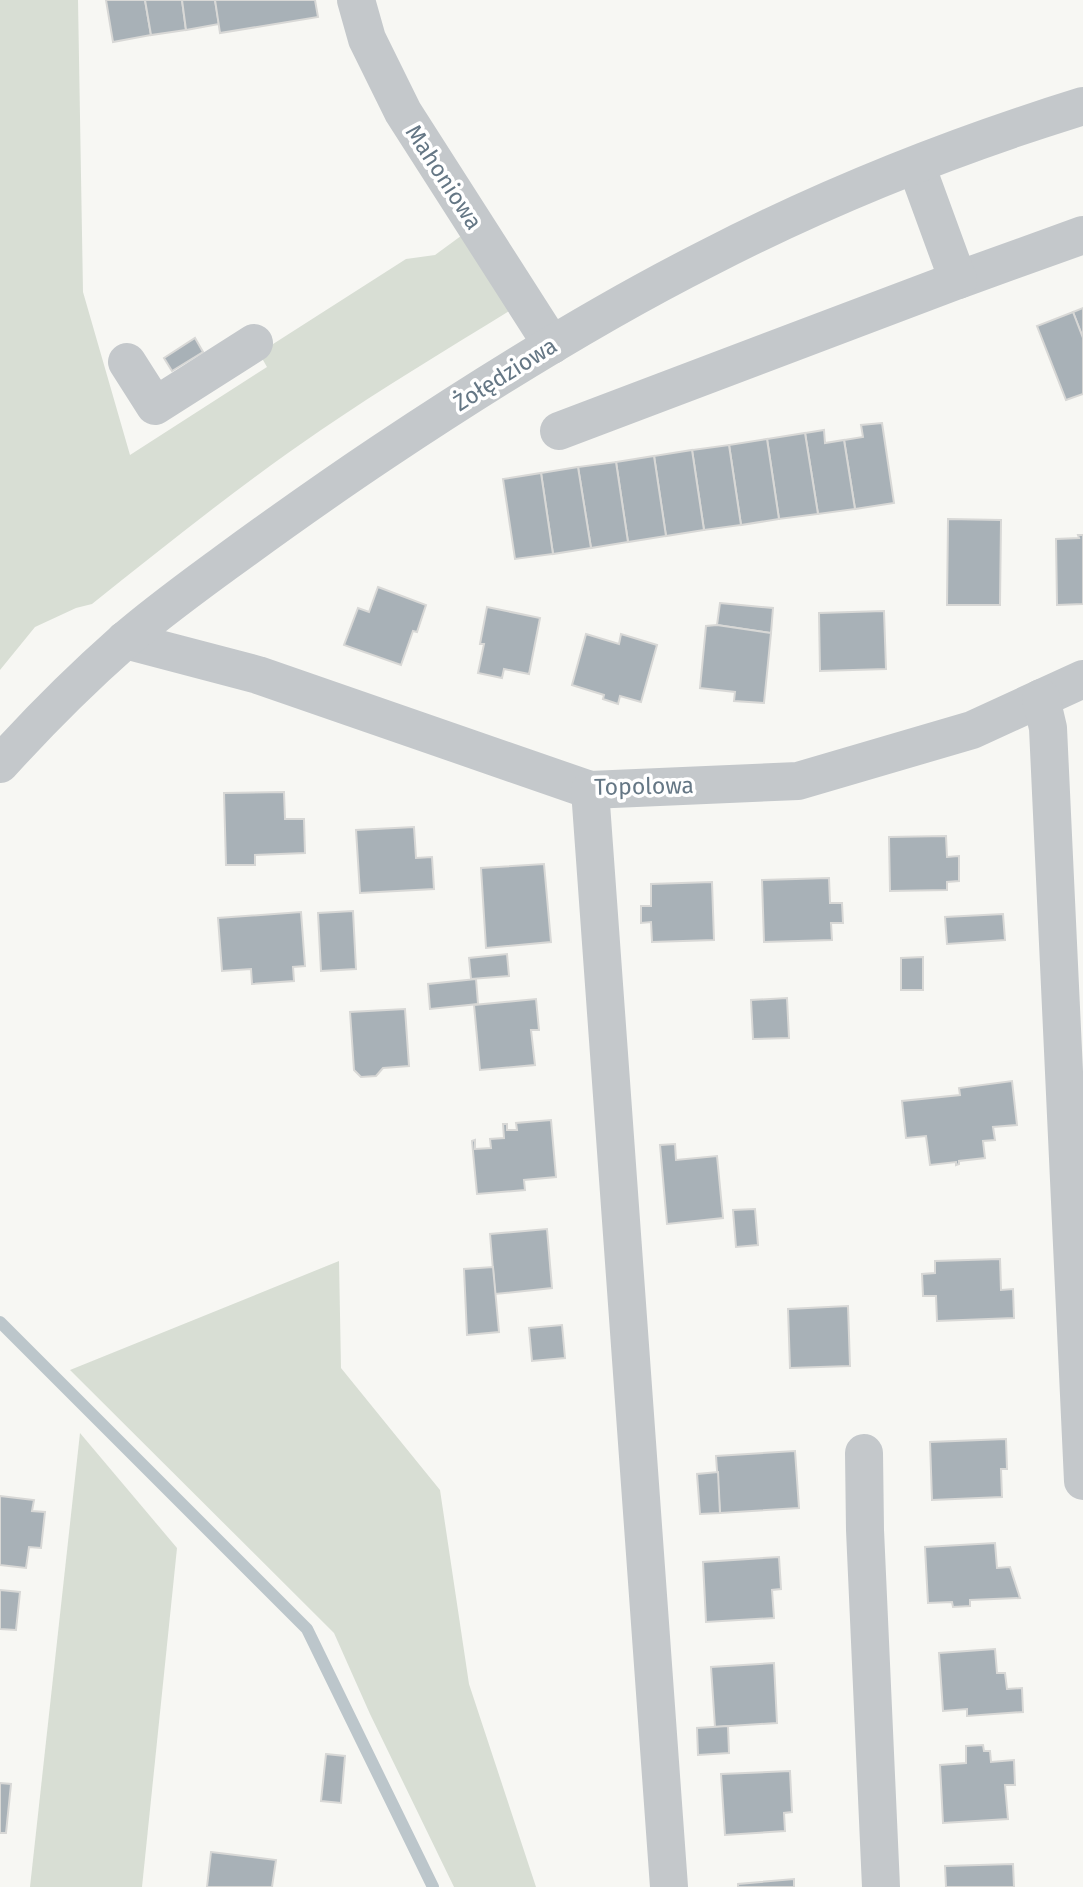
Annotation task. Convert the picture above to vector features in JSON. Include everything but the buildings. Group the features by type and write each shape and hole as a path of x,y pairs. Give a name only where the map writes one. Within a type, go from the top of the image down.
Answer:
{"street":[{"name":"Mahoniowa","path":"356,0 368,39 403,112 552,345"},
{"name":"Żołędziowa","path":"0,764 125,640 204,579 305,505 461,401 552,345 708,257 793,216 916,164 1083,106"},
{"path":"916,164 958,280"},
{"path":"559,431 1083,235"},
{"path":"127,362 155,406 254,343"},
{"name":"Topolowa","path":"125,640 258,675 590,790 798,781 972,730 1083,679"},
{"path":"1041,698 1048,728 1083,1481"},
{"path":"590,790 669,1887"},
{"path":"864,1453 881,1887"}],"shaded area":[{"path":"0,0 78,0 83,292 130,455 267,367 259,353 406,259 435,255 465,233 514,308 369,398 292,451 92,604 76,608 35,627 0,670"},
{"path":"339,1261 341,1368 440,1490 469,1684 536,1887 454,1887 334,1633 70,1370"},
{"path":"80,1433 177,1548 142,1887 30,1887"}],"waterway":[{"path":"0,1322 307,1629 433,1887"}]}
